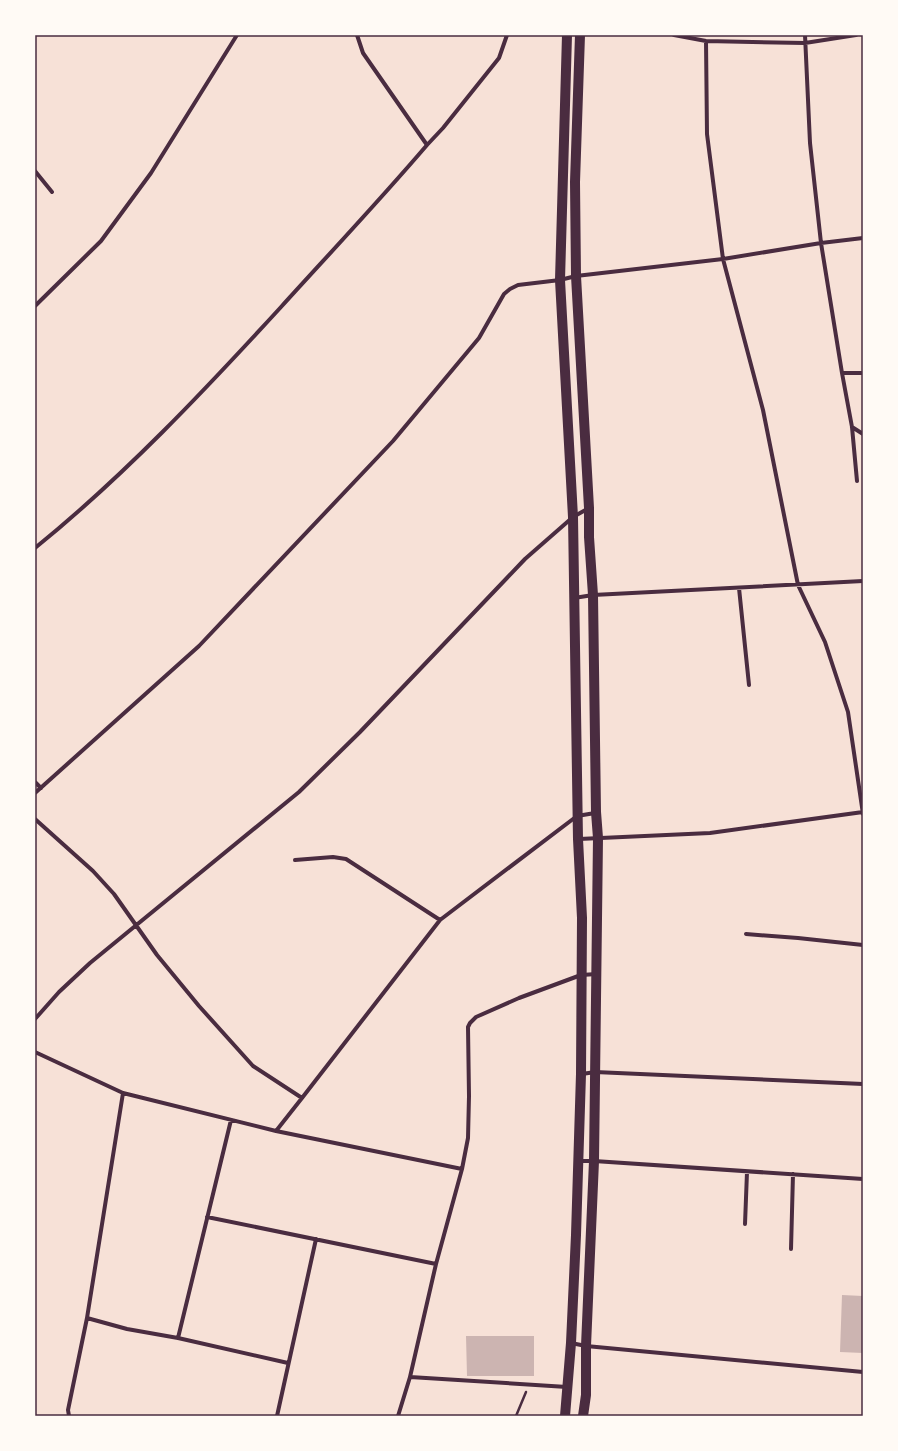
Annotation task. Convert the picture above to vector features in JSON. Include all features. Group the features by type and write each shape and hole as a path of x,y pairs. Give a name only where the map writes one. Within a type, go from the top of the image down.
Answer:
{"main road":[{"path":"565,1416 571,1343 579,1161 582,918 577,816 573,517 560,280 567,35"},
{"path":"580,35 575,182 576,276 593,595 596,812 598,838 594,1161 586,1346 586,1395 583,1416"},
{"path":"582,918 598,921"}],"street":[{"path":"35,306 101,241 152,173 237,35"},
{"path":"357,35 363,53 427,144"},
{"path":"35,548 109,483 182,412 282,307 443,128 499,58 507,35"},
{"path":"674,35 706,41 805,43 856,35"},
{"path":"805,35 810,143 821,243 852,427 857,481"},
{"path":"578,839 710,833 863,812 848,712 825,642 798,585 763,410 724,259 707,134 706,41"},
{"path":"35,171 52,192"},
{"path":"35,793 199,646 393,441 479,338 504,294 510,289 518,285 560,280 576,276 724,259 821,243 863,238"},
{"path":"842,373 863,373"},
{"path":"852,427 863,434"},
{"path":"35,1019 59,992 90,963 299,792 360,732 525,559 573,517 589,508"},
{"path":"574,598 593,595 863,581"},
{"path":"739,588 748,684"},
{"path":"35,782 41,788"},
{"path":"276,1131 440,920 577,816 596,812"},
{"path":"35,819 93,871 114,894 157,955 199,1006 253,1066 302,1098"},
{"path":"295,860 333,857 346,859 440,920"},
{"path":"746,934 863,945"},
{"path":"398,1416 410,1377 436,1264 462,1168 468,1138 468,1027 476,1017 519,998 581,975 597,974"},
{"path":"35,1052 123,1093 276,1131 462,1168"},
{"path":"581,1074 595,1072 863,1084"},
{"path":"69,1416 68,1410 87,1318 123,1093"},
{"path":"178,1338 231,1120"},
{"path":"579,1161 863,1179"},
{"path":"745,1224 747,1172"},
{"path":"791,1250 793,1174"},
{"path":"207,1217 436,1264"},
{"path":"277,1416 316,1239"},
{"path":"87,1318 127,1329 178,1338 288,1363"},
{"path":"571,1343 586,1346 863,1372"},
{"path":"410,1377 568,1387"}],"path":[{"path":"516,1416 529,1384"}],"building":[{"path":"842,1295 863,1296 863,1353 840,1352"},
{"path":"466,1336 534,1336 534,1376 467,1376"}]}
